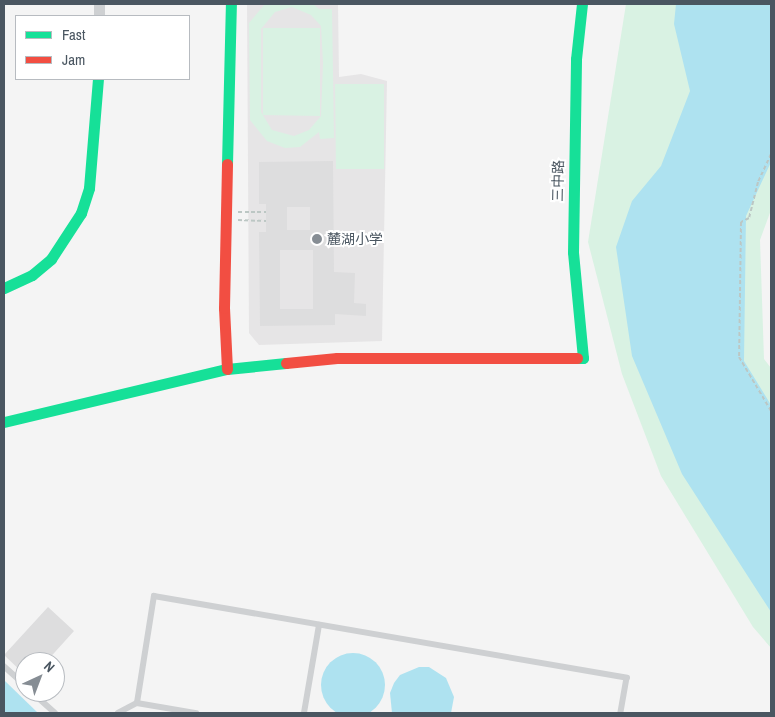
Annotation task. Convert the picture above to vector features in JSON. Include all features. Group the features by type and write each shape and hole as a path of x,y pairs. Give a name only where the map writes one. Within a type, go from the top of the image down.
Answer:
{"street":[{"path":"4,422 227,369 224,308 231,4"},
{"name":"三中路","path":"227,369 337,358 583,358 573,252 576,59 582,4"},
{"path":"4,288 32,275 50,259 81,213 89,188 98,80"}],"lane":[{"path":"136,703 154,596 627,678 621,713"},
{"path":"304,713 319,624"},
{"path":"4,666 15,676"},
{"path":"43,702 55,713"},
{"path":"118,713 136,703 196,713"}],"path":[{"path":"771,154 758,182 749,218 741,222 739,357 771,412"},
{"path":"226,216 266,212"},
{"path":"226,216 266,221"}],"shaded area":[{"name":"麓湖小学","path":"247,4 338,4 339,77 361,74 387,81 382,341 259,345 249,333"}],"green space":[{"path":"265,4 313,4 319,9 332,9 334,138 320,139 319,132 300,147 285,148 267,141 250,120 249,23","holes":["292,7 311,15 321,26 323,63 321,116 309,130 294,136 272,130 261,112 261,29 275,12"]},
{"path":"626,4 771,4 771,210 760,240 764,359 771,368 771,648 753,627 661,476 622,374 588,242"},
{"path":"263,28 320,28 320,116 263,115"},
{"path":"335,84 384,84 384,169 336,169"}],"water":[{"path":"676,4 771,4 771,162 746,216 744,361 771,405 771,612 682,474 632,356 616,247 632,201 661,166 690,91 674,24"},
{"path":"353,653 371,659 379,667 385,685 379,703 371,711 353,717 335,711 327,703 321,685 327,667 335,659"},
{"path":"419,667 429,667 446,678 454,697 451,713 392,713 390,693 394,683 400,675"},
{"path":"4,680 15,691 15,702 27,702 38,713 4,713"}],"building":[{"path":"333,161 334,272 355,273 354,303 366,304 366,316 335,314 335,325 260,326 259,232 266,232 266,204 259,204 259,162","holes":["287,207 310,207 310,230 287,230","280,250 313,250 313,309 280,309"]},
{"path":"48,607 74,631 55,652 15,652 15,665 4,655"}],"traffic: fast":[{"path":"227,164 231,4"},
{"path":"577,358 583,358 573,252 576,59 582,4"},
{"path":"4,288 32,275 51,259 81,213 89,188 98,80"},
{"path":"4,422 227,369 286,363"}],"traffic: jam":[{"path":"227,164 224,308 227,369"},
{"path":"286,363 337,358 577,358"}],"place":[{"name":"麓湖小学","path":"317,239"}]}
